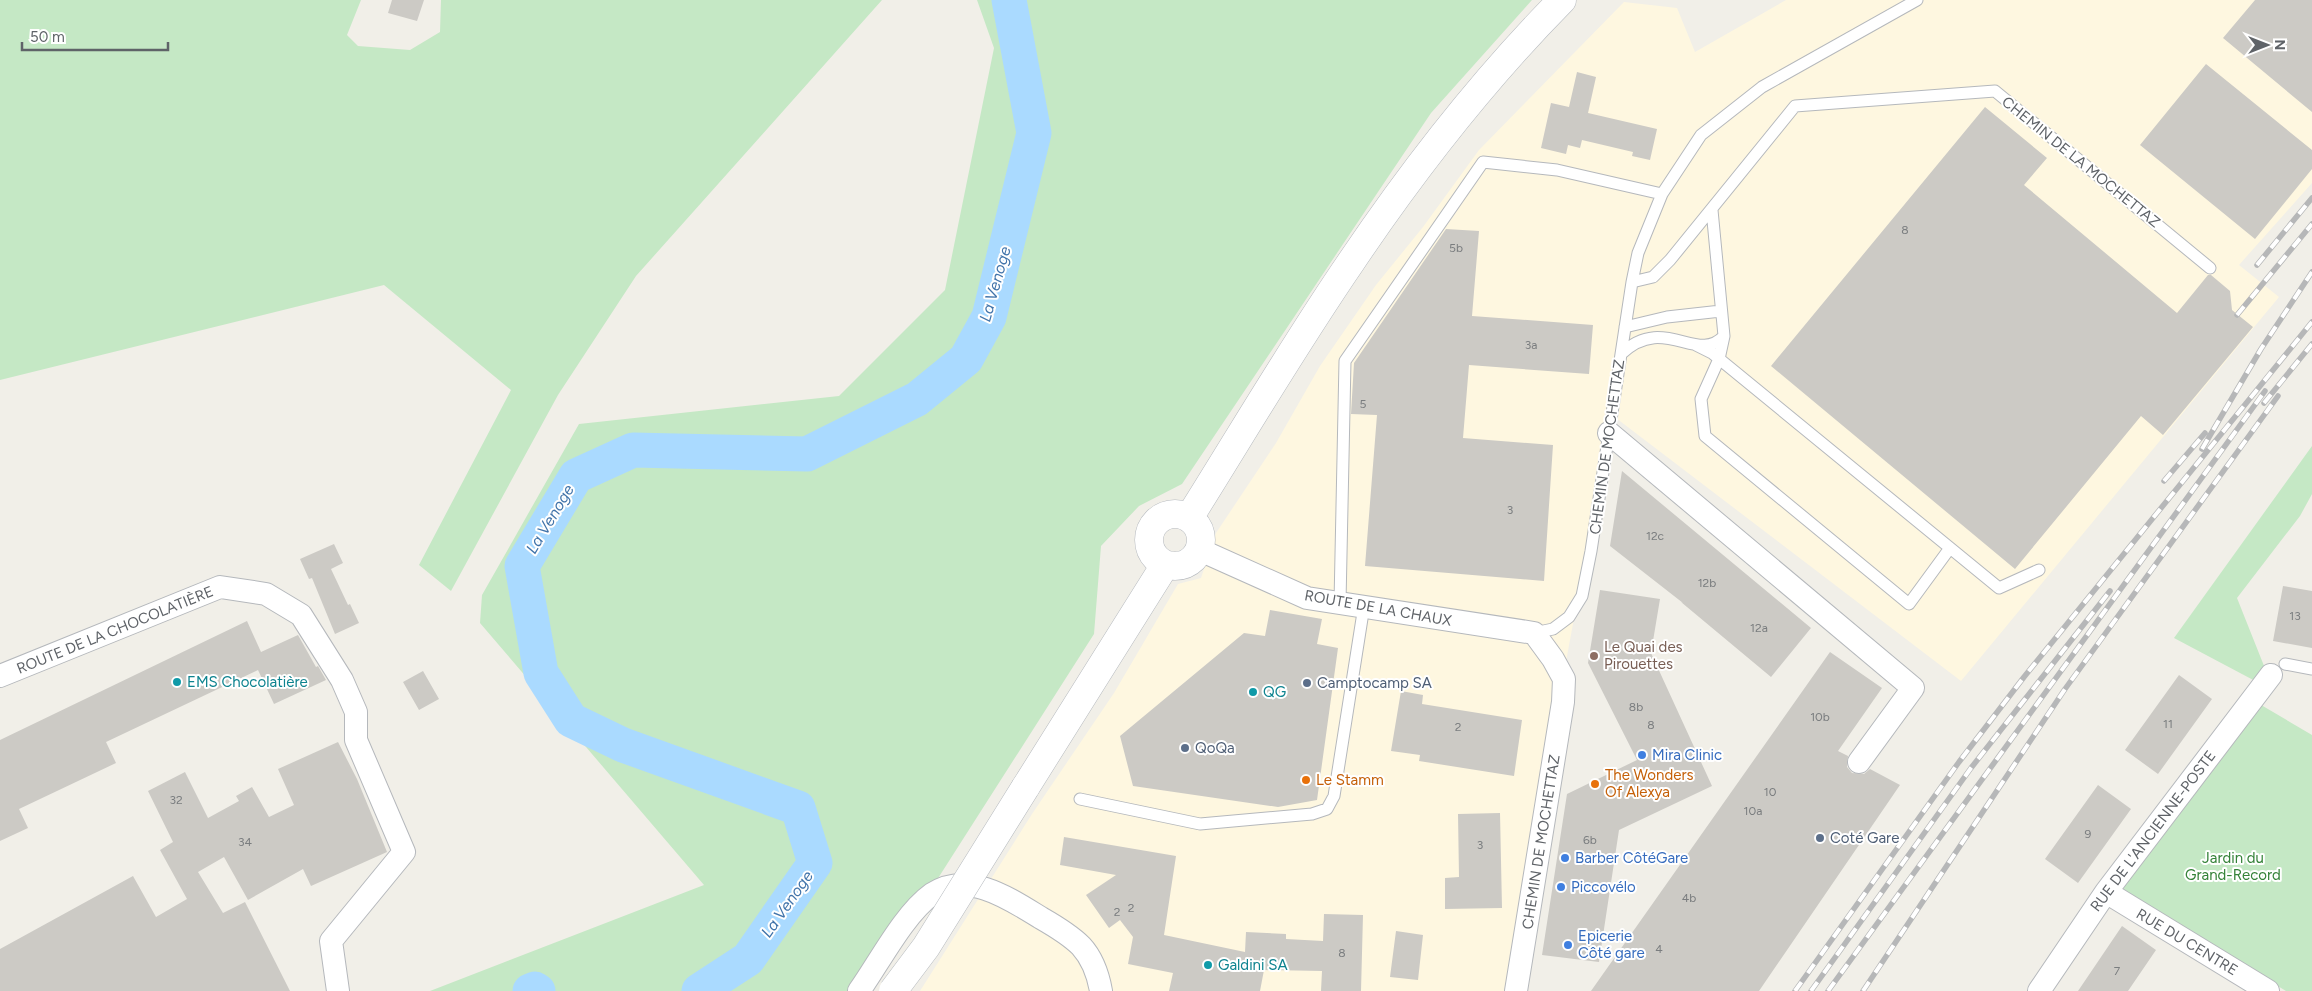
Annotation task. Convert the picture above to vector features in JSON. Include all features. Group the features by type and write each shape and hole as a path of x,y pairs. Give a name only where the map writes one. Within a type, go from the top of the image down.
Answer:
{"main road":[{"path":"1189,518 1350,262 1409,180 1472,100 1562,0"},
{"path":"1181,514 1189,518 1200,532 1200,550 1196,557 1182,566 1165,565 1152,553 1149,545 1152,528 1164,516 1181,514"},
{"path":"893,991 926,947 1165,565"}],"street":[{"path":"1609,433 1913,688 1859,762"},
{"name":"ROUTE DE LA CHAUX","path":"1200,550 1307,598 1534,633"},
{"name":"ROUTE DE LA CHOCOLATIÈRE","path":"0,676 220,587 266,594 301,616 309,625 345,688 356,712 356,740 404,852 332,941 338,991"},
{"name":"CHEMIN DE MOCHETTAZ","path":"1516,991 1563,702 1564,679 1553,659 1534,633"},
{"name":"RUE DE L'ANCIENNE-POSTE","path":"2039,991 2106,892 2278,670"},
{"path":"859,991 913,911 933,894 958,885 982,887 1007,897 1064,932 1081,947 1094,964 1101,991"},
{"name":"RUE DU CENTRE","path":"2106,892 2268,991"}],"lane":[{"name":"CHEMIN DE MOCHETTAZ","path":"1534,633 1553,629 1569,617 1582,596 1591,551 1632,282 1638,253 1662,194 1701,135 1762,87 1917,0"},
{"name":"CHEMIN DE LA MOCHETTAZ","path":"1632,282 1653,277 1676,253 1795,106 1995,91 2210,268"},
{"path":"1340,603 1345,361 1483,162 1558,170 1662,194"},
{"path":"1712,210 1724,336 1718,359 1701,399 1705,436 1909,604 1950,548"},
{"path":"1625,327 1667,317 1721,311"},
{"path":"1621,354 1630,345 1643,339 1658,336 1696,345 1709,346 1717,343 1724,336"},
{"path":"1696,345 1718,359 1999,588 2040,570"},
{"path":"1080,799 1200,824 1312,814 1327,809 1334,796 1364,606"},
{"path":"2278,670 2312,668"}],"shaded area":[{"path":"1786,0 2312,0 2312,183 2239,265 2279,297 1961,681 1612,415 1525,881 1513,991 920,991 1032,814 1114,693 1178,584 1201,578 1216,533 1276,443 1320,366 1376,285 1423,227 1479,150 1624,2 1677,8 1695,52"}],"green space":[{"path":"0,0 361,0 347,35 358,46 410,50 440,32 441,0 882,0 636,276 558,395 451,591 419,565 511,390 384,285 0,380"},
{"path":"977,0 1532,0 1431,113 1182,484 1139,506 1101,546 1094,634 866,991 430,991 704,885 480,623 482,595 579,424 839,396 945,290 994,48"},
{"path":"2312,446 2312,494 2300,516 2237,598 2274,691 2174,638"},
{"name":"Jardin du Grand-Record","path":"2256,702 2312,735 2312,991 2286,991 2119,889"}],"building":[{"path":"392,0 424,0 417,21 388,13"},
{"path":"2255,0 2312,0 2312,112 2223,38"},
{"path":"2206,64 2312,150 2312,169 2255,239 2140,145"},
{"path":"1577,72 1596,77 1588,113 1657,129 1650,160 1632,156 1633,152 1582,140 1580,148 1568,145 1566,154 1541,148 1551,103 1569,107"},
{"path":"1985,107 2047,158 2024,185 2177,313 2208,275 2211,275 2230,291 2232,310 2253,327 2163,435 2141,416 2015,569 1771,366"},
{"path":"1446,229 1479,231 1472,316 1593,325 1589,374 1469,365 1463,438 1553,445 1544,581 1365,566 1377,415 1351,414 1354,363"},
{"path":"1622,471 1811,628 1771,677 1681,602 1683,603 1610,546"},
{"path":"334,544 343,563 331,569 359,623 335,634 312,578 309,579 300,559"},
{"path":"2283,586 2312,591 2312,648 2273,641"},
{"path":"1600,590 1660,599 1651,653 1712,786 1619,830 1599,962 1542,955 1567,794 1637,760 1588,663"},
{"name":"QG","path":"1270,610 1322,619 1317,644 1338,648 1317,800 1278,807 1133,786 1120,736 1244,633 1265,636"},
{"path":"247,621 261,652 298,635 316,667 318,666 326,680 274,704 258,670 106,742 116,763 19,809 28,828 0,841 0,740"},
{"path":"1830,652 1882,688 1838,751 1848,756 1847,767 1852,773 1864,774 1870,769 1900,785 1759,991 1591,991"},
{"path":"423,671 439,699 419,710 403,682"},
{"path":"2179,675 2212,699 2158,774 2125,750"},
{"path":"1401,691 1423,695 1422,704 1522,720 1514,776 1419,761 1420,755 1391,751"},
{"path":"338,742 357,779 387,852 311,886 303,869 248,900 224,857 198,872 223,913 245,902 290,991 0,991 0,949 133,876 156,917 187,899 160,850 173,842 148,791 185,772 208,818 239,801 236,796 252,787 269,817 294,805 278,769"},
{"path":"2098,785 2131,809 2078,883 2045,859"},
{"path":"1500,813 1502,908 1445,909 1445,878 1459,877 1458,814"},
{"path":"1064,837 1176,856 1164,935 1245,952 1246,932 1286,934 1286,939 1323,941 1324,914 1363,915 1361,991 1321,991 1322,971 1264,970 1260,991 1169,991 1173,973 1128,964 1133,937 1120,920 1109,928 1086,895 1116,875 1060,865"},
{"path":"2122,926 2156,950 2128,991 2078,991"},
{"path":"1396,931 1423,935 1418,980 1390,977"}],"waterway":[{"name":"La Venoge","path":"699,991 748,959 815,863 798,808 623,745 571,720 541,673 522,566 576,476 633,450 807,454 917,399 966,359 989,317 1034,133 1009,0"},
{"name":"La Venoge","path":"530,991 535,989 538,991"}],"railway":[{"path":"2257,265 2312,198"},
{"path":"2237,315 2312,224"},
{"path":"2202,449 2261,349 2312,272"},
{"path":"1795,991 1959,762 2024,677 2312,322"},
{"path":"2264,403 2312,344"},
{"path":"1828,991 2265,391"},
{"path":"1863,991 2065,689 2278,396"},
{"path":"2164,481 2205,433"},
{"path":"1811,991 1971,768 2110,591"}],"place":[{"name":"Le Quai des Pirouettes","path":"1594,656"},
{"name":"EMS Chocolatière","path":"177,682"},
{"name":"Camptocamp SA","path":"1307,683"},
{"name":"QG","path":"1253,692"},
{"name":"QoQa","path":"1185,748"},
{"name":"Mira Clinic","path":"1642,755"},
{"name":"Le Stamm","path":"1306,780"},
{"name":"The Wonders Of Alexya","path":"1595,784"},
{"name":"Coté Gare","path":"1820,838"},
{"name":"Barber CôtéGare","path":"1565,858"},
{"name":"Piccovélo","path":"1561,887"},
{"name":"Epicerie Côté gare","path":"1568,945"},
{"name":"Galdini SA","path":"1208,965"}]}
